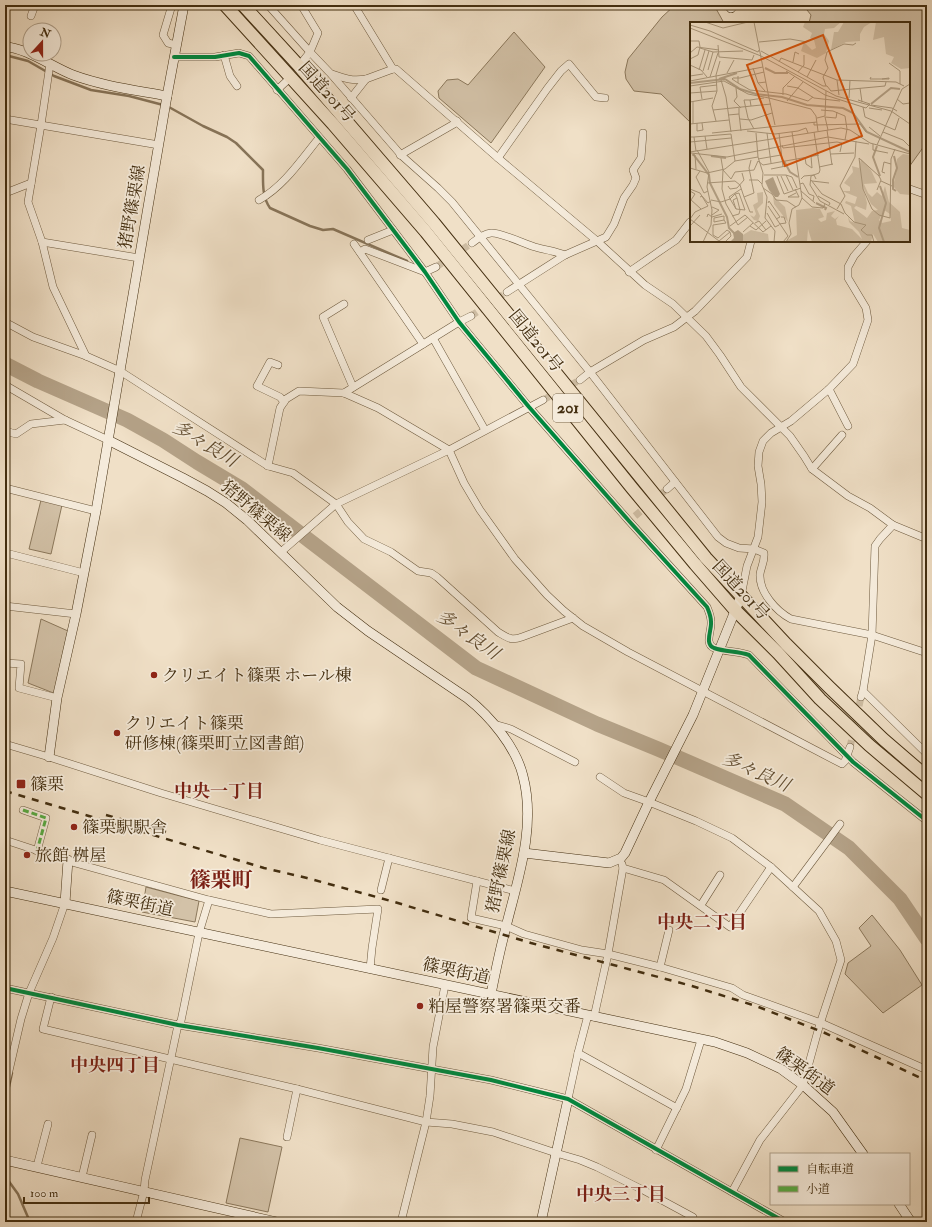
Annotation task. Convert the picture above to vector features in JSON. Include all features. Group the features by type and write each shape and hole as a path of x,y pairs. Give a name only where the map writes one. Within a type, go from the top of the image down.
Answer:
{"highway":[{"name":"国道201号","path":"226,5 333,124 426,232 632,488 735,610 826,704 869,745 927,794"},
{"name":"国道201号","path":"243,5 299,66 434,223 706,558 786,644 829,687 883,739 927,777"}],"main road":[{"name":"猪野篠栗線","path":"184,5 167,96 109,438 207,491 247,520 284,550 336,607 368,631 467,698 494,724 510,748 523,775 528,804 524,853 491,994"},
{"path":"5,46 33,55 72,74 97,83 167,96"},
{"path":"49,756 57,698 76,614 109,438"},
{"path":"524,853 609,863 621,858 625,853 662,775 693,715 741,596"},
{"path":"65,903 68,860"},
{"name":"篠栗街道","path":"5,891 715,1042 747,1052 781,1069 803,1085 833,1112 862,1153"},
{"path":"541,1222 568,1098"},
{"path":"5,1160 144,1191 245,1219 277,1222"},
{"path":"900,1205 911,1222"}],"street":[{"path":"31,16 35,5"},
{"path":"172,5 163,35 168,43 176,45"},
{"path":"268,5 330,73 400,155 452,202 590,372 718,538 739,548 754,549 764,553 765,557 760,574 761,585 764,594 784,615 791,619 872,634 927,653"},
{"path":"299,66 310,52 318,33 301,5"},
{"path":"354,5 393,69 396,69 498,158 597,241 629,272 673,304 706,336 741,387 790,436 812,469 848,496 870,508 893,525 927,539"},
{"path":"174,57 215,57 239,53 249,56 347,170 425,272 459,322 529,407 707,607 711,615 712,623 709,640 712,648 741,652 749,655 847,756 927,821"},
{"path":"224,55 230,76 237,86"},
{"path":"50,64 28,202 42,242 53,287 86,356"},
{"path":"498,158 547,89 561,71 569,64 596,96 604,98"},
{"path":"330,73 345,79 356,81 393,69"},
{"path":"277,90 291,77"},
{"path":"351,98 366,79"},
{"path":"5,119 159,145"},
{"path":"400,155 457,121"},
{"path":"507,292 565,255 606,237 614,224 624,198 634,185 636,178 633,170 641,158 643,132"},
{"path":"259,200 268,195 288,175 319,138"},
{"path":"5,191 8,192 32,183"},
{"path":"910,189 927,195"},
{"path":"629,272 676,240 690,222"},
{"path":"368,240 393,230"},
{"path":"472,243 480,237 491,233 508,237 536,247 556,251 565,255"},
{"path":"42,242 139,258"},
{"path":"580,380 590,372 644,340 674,327 687,318 747,257 751,242"},
{"path":"741,596 747,566 758,537 762,502 758,466 759,452 763,441 771,433 792,421 829,389 853,364 868,320 866,308 848,278 848,267 854,256 866,242"},
{"path":"354,244 423,344"},
{"path":"360,252 366,249 425,272 436,267"},
{"path":"344,304 323,317 353,387"},
{"path":"344,393 471,316"},
{"path":"5,322 33,337 86,356 120,373 268,466 293,473 336,504 348,522 364,539 391,552 418,572 431,573 437,577 498,632 514,640 573,618"},
{"path":"433,338 485,430"},
{"path":"278,365 270,362 257,386 280,397 284,402"},
{"path":"5,385 65,420 109,438"},
{"path":"829,389 848,426"},
{"path":"268,466 280,408 286,398 298,391 344,393 378,408 449,450 464,483 480,510 515,559 547,595 583,626 628,652 842,764 845,761 850,747"},
{"path":"284,550 336,504 449,450 543,400"},
{"path":"5,431 16,434 31,424 65,420"},
{"path":"812,469 842,435"},
{"path":"666,489 675,482"},
{"path":"5,488 96,511"},
{"path":"629,521 635,516"},
{"path":"893,525 875,546 872,634 862,694 927,754"},
{"path":"6,553 84,573"},
{"path":"5,606 76,614"},
{"path":"5,663 21,664 19,688 57,698"},
{"path":"494,724 510,729 575,762"},
{"path":"5,744 49,756 184,800 320,840 515,892"},
{"path":"600,777 624,793 696,821 732,838 771,867 819,911 836,941 841,960 803,1085 760,1140 732,1192"},
{"path":"23,810 46,818 38,851"},
{"path":"793,887 840,824"},
{"path":"5,840 68,860 209,900 271,914 378,909 370,969"},
{"path":"381,890 389,858"},
{"path":"568,1098 578,1053 591,1016 608,954 623,868 621,858"},
{"path":"623,868 664,880 730,927 771,867"},
{"path":"701,905 720,875"},
{"path":"477,881 471,918 506,926 524,934 582,950 608,954 660,967 732,988 743,995 821,1023 927,1070"},
{"path":"136,1222 144,1191 178,1025 181,1021 199,933 209,900"},
{"path":"5,1088 21,1018 29,992 53,938 65,903"},
{"path":"660,967 669,930"},
{"path":"401,1222 426,1122 430,1096 433,1047 445,985"},
{"path":"5,988 178,1025 318,1048 492,1080 568,1098 656,1150 785,1222"},
{"path":"51,997 43,1029 426,1122 452,1124 493,1132 580,1160 597,1167 637,1186 693,1217 691,1222"},
{"path":"656,1150 686,1089 701,1040"},
{"path":"578,1053 677,1108"},
{"path":"286,1137 297,1090"},
{"path":"37,1166 48,1124"},
{"path":"82,1178 92,1135"}],"shaded area":[{"path":"675,5 714,5 723,22 690,22 690,122 661,94 634,91 626,79 625,72 628,59 662,17"},
{"path":"803,5 927,5 927,142 910,166 910,22 809,22 811,15"},
{"path":"514,32 545,67 491,143 439,98 438,91 447,80 458,79 468,85"},
{"path":"41,500 62,505 51,554 29,549"},
{"path":"41,619 68,631 56,694 28,683"},
{"path":"146,887 199,901 195,922 142,912"},
{"path":"872,915 900,950 922,985 883,1013 845,974 848,963 871,946 859,928"},
{"path":"240,1138 282,1147 268,1212 226,1203"}],"waterway":[{"path":"5,55 28,61 54,76 91,90 129,96 167,106 236,143 263,170 264,195 270,208 310,226 323,230 333,229 407,261"},
{"name":"多々良川","path":"5,364 38,381 127,420 163,440 242,489 476,668 597,724 785,804 849,848 900,899 927,939"},
{"path":"5,1105 12,1073"},
{"path":"5,1176 18,1194 30,1222"}],"tunnel":[{"path":"436,267 472,243"},
{"path":"471,316 507,292"},
{"path":"543,400 580,380"},
{"path":"635,516 667,489"},
{"path":"850,747 861,697"}],"railway":[{"path":"5,791 264,868 391,901 531,943 692,986 756,1006 825,1033 927,1081"},
{"path":"106,815 166,832"}],"marked path":[{"path":"23,810 46,818 37,851"}],"cycle path":[{"path":"174,57 215,57 239,53 249,56 347,169 425,272 459,322 529,407 707,607 711,620 709,636 709,643 711,646 718,649 749,655 853,762 927,821"},
{"path":"5,988 178,1025 318,1048 491,1080 568,1099 785,1222"}],"place":[{"name":"クリエイト篠栗 ホール棟","path":"154,675"},
{"name":"クリエイト篠栗 研修棟(篠栗町立図書館)","path":"117,733"},
{"name":"篠栗","path":"21,784"},
{"name":"篠栗駅駅舎","path":"74,827"},
{"name":"旅館 桝屋","path":"27,855"},
{"name":"粕屋警察署篠栗交番","path":"420,1006"}],"district":[{"name":"中央一丁目","path":"219,791"},
{"name":"篠栗町","path":"221,880"},
{"name":"中央二丁目","path":"702,922"},
{"name":"中央四丁目","path":"115,1065"},
{"name":"中央三丁目","path":"621,1194"}]}
